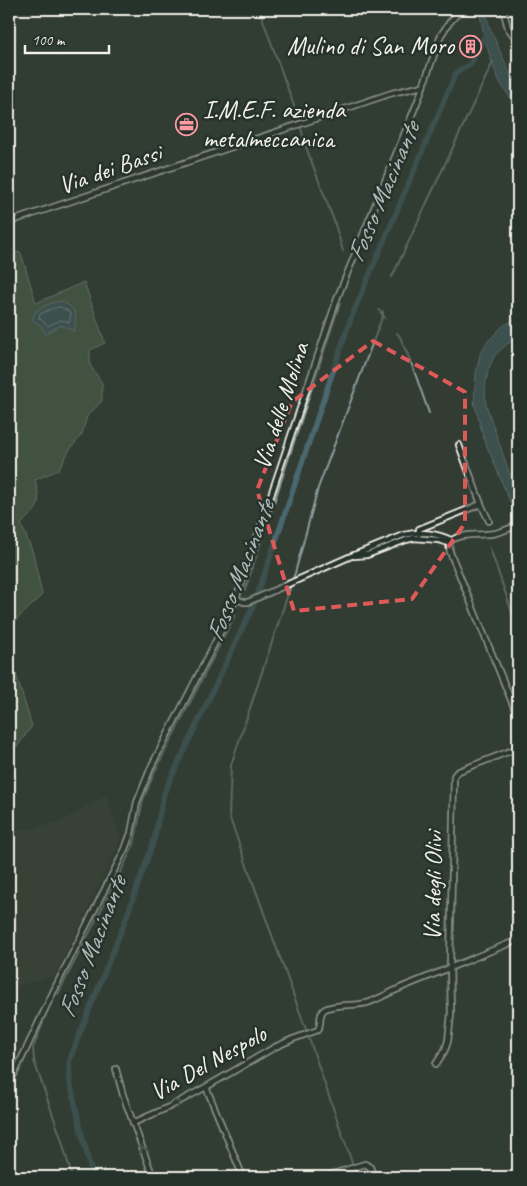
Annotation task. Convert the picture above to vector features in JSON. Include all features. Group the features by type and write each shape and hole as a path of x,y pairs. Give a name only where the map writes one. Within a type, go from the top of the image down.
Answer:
{"street":[{"name":"Via delle Molina","path":"9,1085 125,849 131,833 137,802 152,765 236,599 338,296 406,132 440,35 460,9"},
{"path":"503,9 508,28 518,42"},
{"name":"Via dei Bassi","path":"9,222 309,121 423,86"},
{"path":"459,445 489,521"},
{"path":"419,536 419,528 482,504"},
{"path":"236,599 244,602 253,600 348,557 367,555 419,536 450,541 461,536 495,534 518,525"},
{"path":"450,541 450,552 518,717"},
{"name":"Via degli Olivi","path":"436,1064 445,1050 449,1036 451,1014 450,968 454,776 459,771 518,748"},
{"path":"450,968 518,940"},
{"name":"Via Del Nespolo","path":"133,1124 206,1087 275,1047 316,1030 320,1027 322,1012 331,1008 368,1002 450,968"},
{"path":"116,1069 123,1096 153,1177"},
{"path":"206,1087 243,1177"},
{"path":"324,1177 365,1164 370,1167 374,1177"},
{"path":"510,1177 518,1174"}],"highlighted area":[{"path":"373,341 465,392 465,523 412,599 294,611 257,490 292,402"}],"shaded area":[{"path":"106,795 121,839 56,975 11,988 9,982 9,829 25,830 61,821"}],"green space":[{"path":"11,251 21,253 36,303 84,282 105,343 90,350 90,365 102,383 102,401 87,416 82,434 58,470 35,480 38,505 21,524 33,553 42,595 9,627 9,256"},
{"path":"9,652 32,726 17,747 9,725"}],"water":[{"path":"479,9 485,9 489,26 508,69 518,85 518,109 495,72 482,27"},
{"path":"61,301 75,313 74,331 61,325 46,335 42,327 32,319 36,311 49,304"},
{"path":"518,317 518,337 494,356 488,371 485,388 486,405 518,495 518,521 484,439 474,402 480,354 487,342 503,326"}],"waterway":[{"path":"259,9 343,251"},
{"name":"Fosso Macinante","path":"82,1135 70,1082 69,1062 124,924 154,840 164,793 255,602 351,318 455,75 459,70 470,65 486,33"},
{"path":"392,277 493,62"},
{"path":"245,590 340,303"},
{"path":"379,310 385,318"},
{"path":"357,1177 229,816 231,765 295,573 318,488 383,311"},
{"path":"397,333 412,365 429,413"},
{"path":"490,548 518,630"},
{"path":"58,994 134,844 143,800 155,771 235,615"},
{"path":"43,1023 33,1048 34,1061 61,1138 72,1177"},
{"name":"Fosso Macinante","path":"83,1139 93,1177"}],"place":[{"name":"Mulino di San Moro","path":"470,46"},
{"name":"I.M.E.F. azienda metalmeccanica","path":"187,124"}]}
